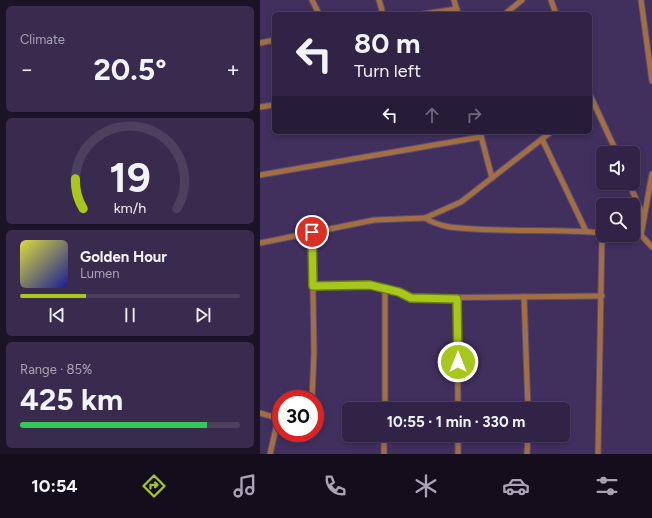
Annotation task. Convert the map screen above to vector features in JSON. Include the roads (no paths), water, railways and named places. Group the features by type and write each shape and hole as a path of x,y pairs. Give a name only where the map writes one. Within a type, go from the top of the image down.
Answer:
{"street":[{"path":"312,0 317,12"},
{"path":"379,0 382,12"},
{"path":"454,0 457,12"},
{"path":"507,12 522,0"},
{"path":"551,0 555,12"},
{"path":"641,0 652,81"},
{"path":"260,43 272,40"},
{"path":"260,107 272,105"},
{"path":"592,105 613,146"},
{"path":"260,243 374,220 425,218 461,202 548,134"},
{"path":"260,175 481,135 492,178"},
{"path":"542,139 586,231"},
{"path":"652,174 641,235 652,247"},
{"path":"632,190 644,218"},
{"path":"425,218 434,223 452,227 495,231 596,232"},
{"path":"312,232 314,352 312,390"},
{"path":"598,454 603,242"},
{"path":"313,286 370,285 399,292 411,298 457,299 602,296"},
{"path":"384,402 385,289"},
{"path":"524,297 528,402"},
{"path":"457,299 458,402"},
{"path":"260,413 272,417"},
{"path":"270,454 273,442"},
{"path":"384,442 384,454"},
{"path":"458,442 458,454"},
{"path":"527,454 528,442"}]}
